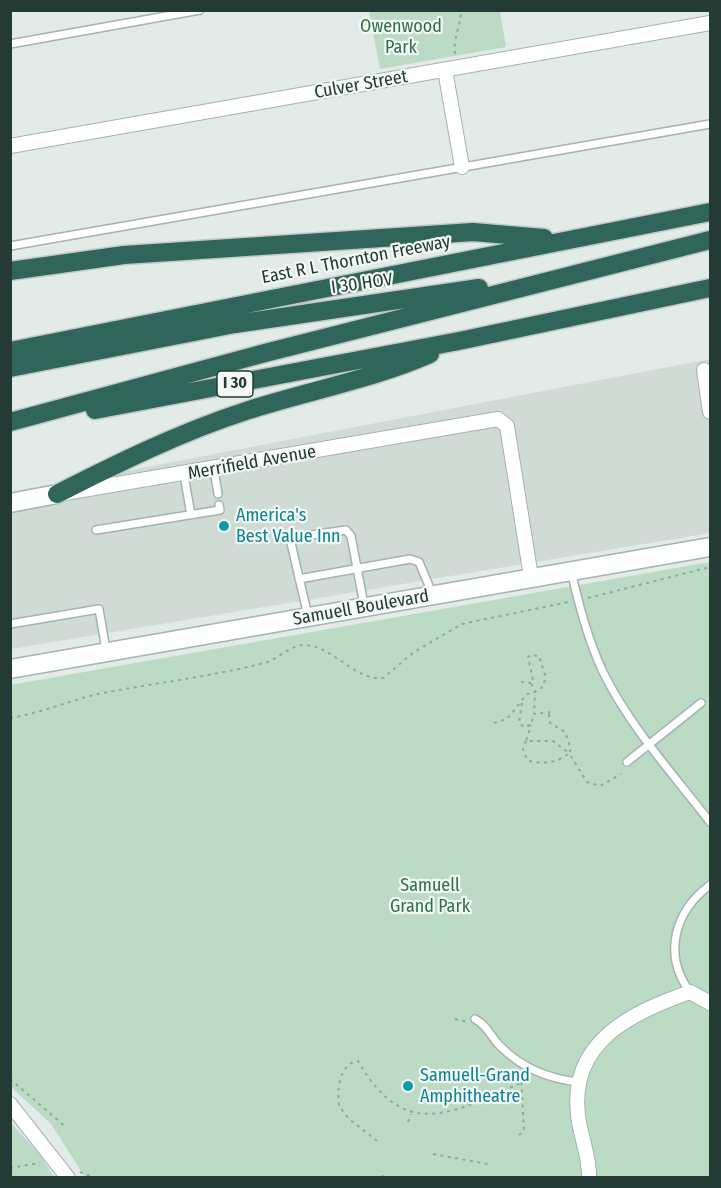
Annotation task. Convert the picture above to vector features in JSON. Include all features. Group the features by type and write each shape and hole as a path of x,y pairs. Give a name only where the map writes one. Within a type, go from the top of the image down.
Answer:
{"highway":[{"name":"East R L Thornton Freeway","path":"10,351 711,212"},
{"path":"10,271 74,260 123,255 473,232 564,240"},
{"name":"I 30 HOV","path":"580,273 711,240"},
{"name":"I 30 HOV","path":"10,368 235,324 580,273 711,250"},
{"path":"128,327 580,273"},
{"path":"10,423 580,273"},
{"name":"I 30","path":"10,423 459,341 711,288"},
{"path":"57,494 100,472 234,416 394,370 459,341"}],"main road":[{"name":"Merrifield Avenue","path":"10,503 57,494"},
{"name":"Samuell Boulevard","path":"10,669 711,547"}],"street":[{"name":"Culver Street","path":"10,146 711,23"},
{"path":"451,69 462,167"},
{"path":"704,370 711,412"},
{"name":"Merrifield Avenue","path":"57,494 184,475 493,420 503,421 507,426 531,578"},
{"path":"592,1174 578,1116 579,1082 591,1054 617,1025 650,1006 690,992 711,1003"},
{"path":"10,1104 77,1174"}],"lane":[{"path":"10,44 200,10"},
{"path":"10,246 711,124"},
{"path":"214,469 218,494"},
{"path":"184,475 190,515"},
{"path":"96,530 220,510 219,505"},
{"path":"308,617 291,543 297,537 346,530 351,536 364,608"},
{"path":"300,579 410,559 419,562 433,596"},
{"path":"571,571 593,649 604,673 650,744 711,822"},
{"path":"10,624 99,609 107,652"},
{"path":"627,762 701,703"},
{"path":"690,992 681,979 675,940 678,923 685,909 711,885"},
{"path":"473,1021 486,1026 499,1046 542,1075 579,1082"}],"path":[{"path":"451,69 453,37 460,24 461,10"},
{"path":"10,718 35,714 76,699 264,663 292,648 305,645 320,650 368,676 383,678 414,652 462,624 578,600 711,567"},
{"path":"526,734 534,714 535,692 531,682 533,677 528,657 536,654 541,662 546,681 535,692 527,694 522,703 519,723 524,727 526,734 523,749 527,760 533,762 558,760 569,753 571,749 567,735 550,723 551,713 534,714"},
{"path":"521,682 531,682"},
{"path":"494,723 505,720 513,709 522,703"},
{"path":"524,727 531,725"},
{"path":"526,741 553,741 569,753 579,773 593,785 606,784 621,774"},
{"path":"455,1019 473,1021"},
{"path":"378,1141 348,1118 339,1106 344,1068 358,1061 381,1095 399,1108 412,1113 448,1112 542,1075"},
{"path":"519,1068 522,1082 524,1131 519,1135"},
{"path":"10,1078 68,1128"},
{"path":"10,1086 14,1083"},
{"path":"408,1122 412,1113"},
{"path":"433,1154 488,1164"},
{"path":"10,1168 43,1162"},
{"path":"382,1178 384,1171"},
{"path":"77,1174 85,1178"},
{"path":"77,1174 95,1178"}],"shaded area":[{"path":"710,359 710,533 11,649 11,493"}],"green space":[{"name":"Owenwood Park","path":"369,11 500,11 506,47 380,69"},
{"name":"Samuell Grand Park","path":"710,562 710,1177 85,1177 51,1124 11,1087 10,685"},
{"path":"11,1123 40,1155 54,1177 11,1177"}],"place":[{"name":"America's Best Value Inn","path":"224,526"},
{"name":"Samuell-Grand Amphitheatre","path":"408,1086"}]}
